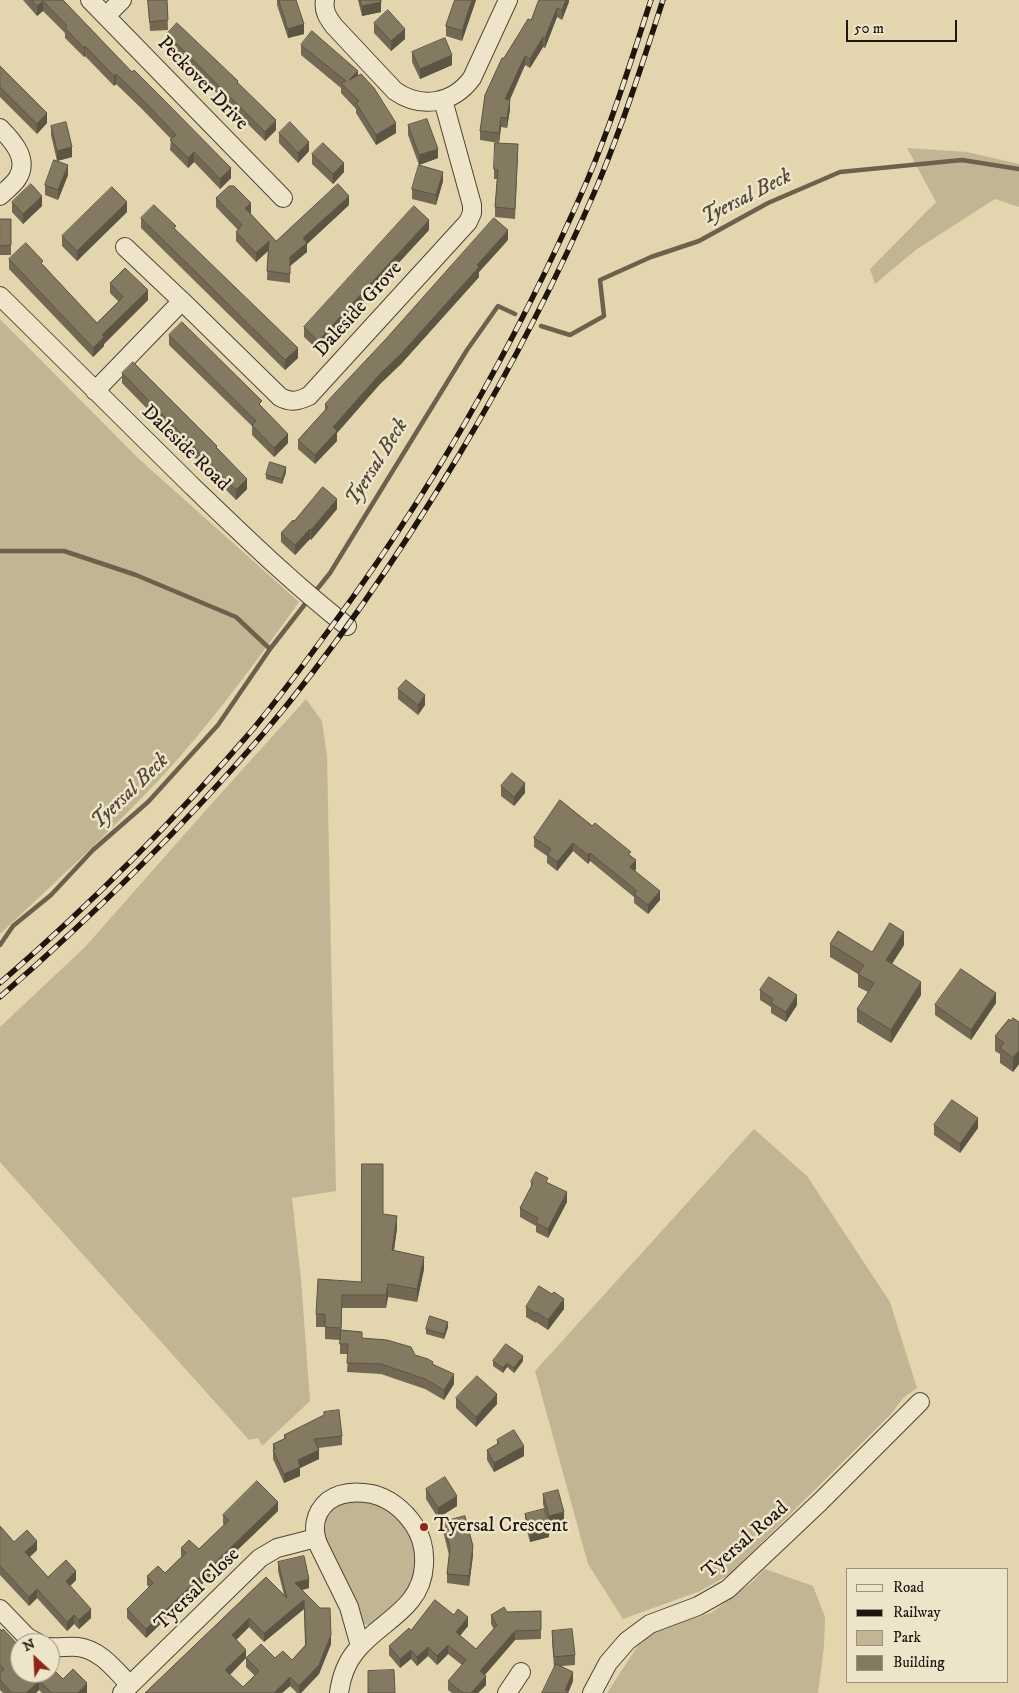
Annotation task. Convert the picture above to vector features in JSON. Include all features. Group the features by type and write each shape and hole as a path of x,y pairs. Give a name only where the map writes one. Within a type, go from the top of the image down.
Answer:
{"street":[{"name":"Peckover Drive","path":"90,0 283,198"},
{"path":"106,16 122,0"},
{"path":"325,0 324,7 327,16 334,26 395,91 404,97 428,102 443,100 466,86 472,78 508,0"},
{"name":"Daleside Grove","path":"125,247 280,397 288,402 309,396 468,222 472,213 468,189 443,100"},
{"path":"0,128 15,142 21,168 17,179 0,196"},
{"name":"Daleside Road","path":"0,296 234,526 346,626"},
{"path":"95,391 182,301"},
{"name":"Tyersal Road","path":"592,1693 608,1663 626,1641 650,1624 698,1606 728,1589 820,1502 920,1402"},
{"path":"339,1693 344,1671 360,1646 402,1611 417,1593 422,1582 424,1564 424,1547 420,1536 409,1518 394,1503 374,1494 351,1492 340,1494 325,1504 316,1520 316,1538 349,1607 360,1646"},
{"name":"Tyersal Close","path":"126,1689 260,1558 277,1548 316,1538"},
{"path":"0,1609 23,1633"},
{"path":"60,1647 78,1647 91,1650 102,1657 126,1689"},
{"path":"507,1693 521,1672"}],"green space":[{"path":"907,148 967,152 1019,164 1019,207 995,199 917,249 875,284 870,269 936,202"},
{"path":"0,319 139,459 299,602 232,693 177,760 120,820 0,934"},
{"path":"306,699 322,721 327,756 336,1191 292,1198 301,1279 310,1401 262,1446 258,1438 249,1440 0,1162 0,1027 85,947"},
{"path":"754,1129 807,1176 890,1302 917,1388 903,1398 891,1414 729,1575 700,1591 623,1619 588,1564 535,1371"},
{"path":"351,1499 386,1505 409,1529 418,1560 411,1590 371,1626 362,1623 331,1560 323,1536 323,1521 328,1512 336,1505"},
{"path":"765,1569 813,1586 825,1617 824,1647 818,1693 607,1693 639,1644 661,1628 711,1613 751,1583"}],"building":[{"path":"32,0 63,0 132,72 134,70 231,168 220,179 194,152 188,158 170,140 176,135 142,99 116,74 114,76 85,46 84,48 65,28 67,26 43,1 37,6"},
{"path":"148,0 167,0 168,20 150,22"},
{"path":"279,0 296,0 304,24 288,29"},
{"path":"360,0 381,0 381,2 362,6"},
{"path":"455,0 472,0 462,31 446,26"},
{"path":"539,0 566,0 562,10 557,8 545,38 543,37 530,59 525,56 505,99 510,100 507,118 501,117 499,133 480,131 485,95 502,58 504,58 528,19 531,20"},
{"path":"388,10 405,29 391,41 374,23"},
{"path":"177,23 276,120 265,132 167,34"},
{"path":"312,31 358,71 349,80 361,74 374,88 396,123 376,135 356,103 359,101 341,83 346,81 301,45"},
{"path":"445,38 452,55 420,69 412,52"},
{"path":"0,66 47,113 37,124 0,87"},
{"path":"427,119 438,149 419,155 408,125"},
{"path":"66,122 72,147 57,151 51,126"},
{"path":"290,122 309,142 298,153 279,133"},
{"path":"323,143 344,163 333,174 312,154"},
{"path":"495,143 518,144 515,209 495,207 498,170 494,169"},
{"path":"54,160 68,165 58,190 45,185"},
{"path":"419,165 443,172 436,195 412,189"},
{"path":"31,184 42,196 23,214 12,202"},
{"path":"338,184 349,196 303,238 307,243 290,257 290,274 267,271 269,241 256,253 236,232 242,225 216,198 229,186 234,186 251,203 245,208 276,241"},
{"path":"112,187 127,202 77,251 62,236"},
{"path":"154,205 176,226 174,228 298,348 285,360 141,218"},
{"path":"414,206 429,220 318,341 304,327"},
{"path":"494,218 508,230 477,265 479,267 333,427 337,431 315,455 298,440 328,407 325,404"},
{"path":"0,219 11,219 11,245 0,246"},
{"path":"26,243 43,261 41,263 97,323 123,297 110,283 125,268 148,290 102,335 104,337 93,348 9,259"},
{"path":"182,322 262,401 259,404 288,434 274,448 252,425 256,421 169,335"},
{"path":"133,362 217,446 247,479 236,490 122,373"},
{"path":"270,462 286,467 282,479 266,475"},
{"path":"323,487 337,499 311,530 295,545 281,533 294,521"},
{"path":"406,680 425,695 418,705 398,689"},
{"path":"512,773 525,783 514,797 501,786"},
{"path":"560,800 592,826 595,823 631,852 628,854 636,860 630,867 660,891 648,905 634,894 637,891 590,853 588,855 573,843 557,862 547,854 551,849 534,838"},
{"path":"890,923 904,932 886,960 921,982 891,1030 857,1009 874,983 858,974 864,965 830,944 838,931 872,952"},
{"path":"961,969 996,993 971,1030 935,1005"},
{"path":"769,977 797,995 786,1012 771,1003 773,999 760,990"},
{"path":"1013,1018 1019,1022 1019,1050 1013,1058 1000,1048 1004,1043 995,1036 1009,1019 1011,1021"},
{"path":"952,1100 978,1118 960,1144 934,1125"},
{"path":"362,1164 383,1164 383,1214 397,1216 392,1250 424,1257 417,1289 388,1284 386,1295 342,1295 341,1328 325,1327 325,1314 316,1314 318,1279 361,1282"},
{"path":"536,1172 548,1178 546,1182 567,1192 548,1229 536,1223 538,1218 520,1208 533,1183 531,1182"},
{"path":"539,1286 552,1294 554,1292 564,1299 548,1320 526,1307"},
{"path":"430,1316 448,1322 444,1334 426,1329"},
{"path":"341,1330 362,1332 362,1338 387,1340 411,1347 415,1355 428,1359 433,1362 432,1364 454,1374 444,1390 425,1379 381,1364 347,1363 348,1344 340,1344"},
{"path":"506,1344 523,1356 514,1368 507,1363 503,1368 493,1361"},
{"path":"477,1376 497,1394 476,1417 456,1398"},
{"path":"339,1410 342,1436 314,1439 319,1450 298,1460 300,1467 284,1474 273,1450 275,1449 273,1444 286,1438 284,1435 324,1415 324,1412"},
{"path":"514,1430 524,1446 494,1463 487,1450 499,1443 497,1440"},
{"path":"445,1477 457,1496 438,1508 426,1489"},
{"path":"257,1481 278,1502 146,1629 127,1609 153,1583 147,1576 158,1566 165,1573 186,1553 181,1548 189,1540 199,1549 229,1520 223,1515"},
{"path":"558,1490 564,1512 549,1516 543,1494"},
{"path":"544,1509 549,1527 530,1532 525,1514"},
{"path":"465,1516 473,1546 469,1576 447,1574 450,1548 443,1522"},
{"path":"0,1526 14,1542 27,1530 37,1541 25,1552 48,1577 66,1560 76,1571 66,1581 91,1609 79,1620 74,1615 67,1622 37,1589 29,1597 0,1566"},
{"path":"304,1556 309,1579 295,1583 320,1608 330,1608 331,1635 319,1665 299,1686 290,1677 274,1693 145,1693 266,1577 287,1598 278,1562","holes":["304,1600 306,1645 292,1660 283,1651 275,1658 261,1644 246,1658 259,1671 243,1687 225,1670 246,1650 232,1635 249,1618 264,1633"]},
{"path":"435,1600 454,1615 458,1609 468,1617 456,1632 476,1649 497,1625 491,1615 504,1607 507,1612 541,1611 541,1630 515,1631 480,1671 486,1676 471,1693 463,1693 448,1681 466,1660 448,1645 437,1656 428,1647 417,1657 411,1650 400,1659 389,1646 409,1628 411,1630"},
{"path":"0,1629 2,1631 3,1629 10,1636 10,1683 37,1683 26,1693 12,1693 0,1680 0,1673 4,1669 0,1665"},
{"path":"572,1629 575,1655 554,1657 552,1631"},
{"path":"556,1664 573,1672 565,1690 568,1691 567,1693 542,1693"},
{"path":"73,1669 87,1683 78,1693 52,1693 41,1683 60,1683 60,1676 63,1679"},
{"path":"394,1670 395,1693 368,1693 368,1671"}],"waterway":[{"name":"Tyersal Beck","path":"541,326 570,335 604,316 600,280 651,257 699,241 768,203 840,172 962,160 1019,169"},
{"name":"Tyersal Beck","path":"314,593 330,573 467,350 498,306 515,314"},
{"name":"Tyersal Beck","path":"0,551 64,551 136,575 236,617 270,649"},
{"name":"Tyersal Beck","path":"0,945 13,926 51,895 93,850 148,802 218,725 270,649 309,599"}],"railway":[{"path":"0,983 67,923 132,860 254,728 296,675 397,533 433,477 500,361 560,242 605,136 651,0"},
{"path":"0,997 103,903 169,837 232,769 316,668 391,563 478,422 550,288 598,184 632,93 663,0"}],"place":[{"name":"Tyersal Crescent","path":"424,1527"}]}
